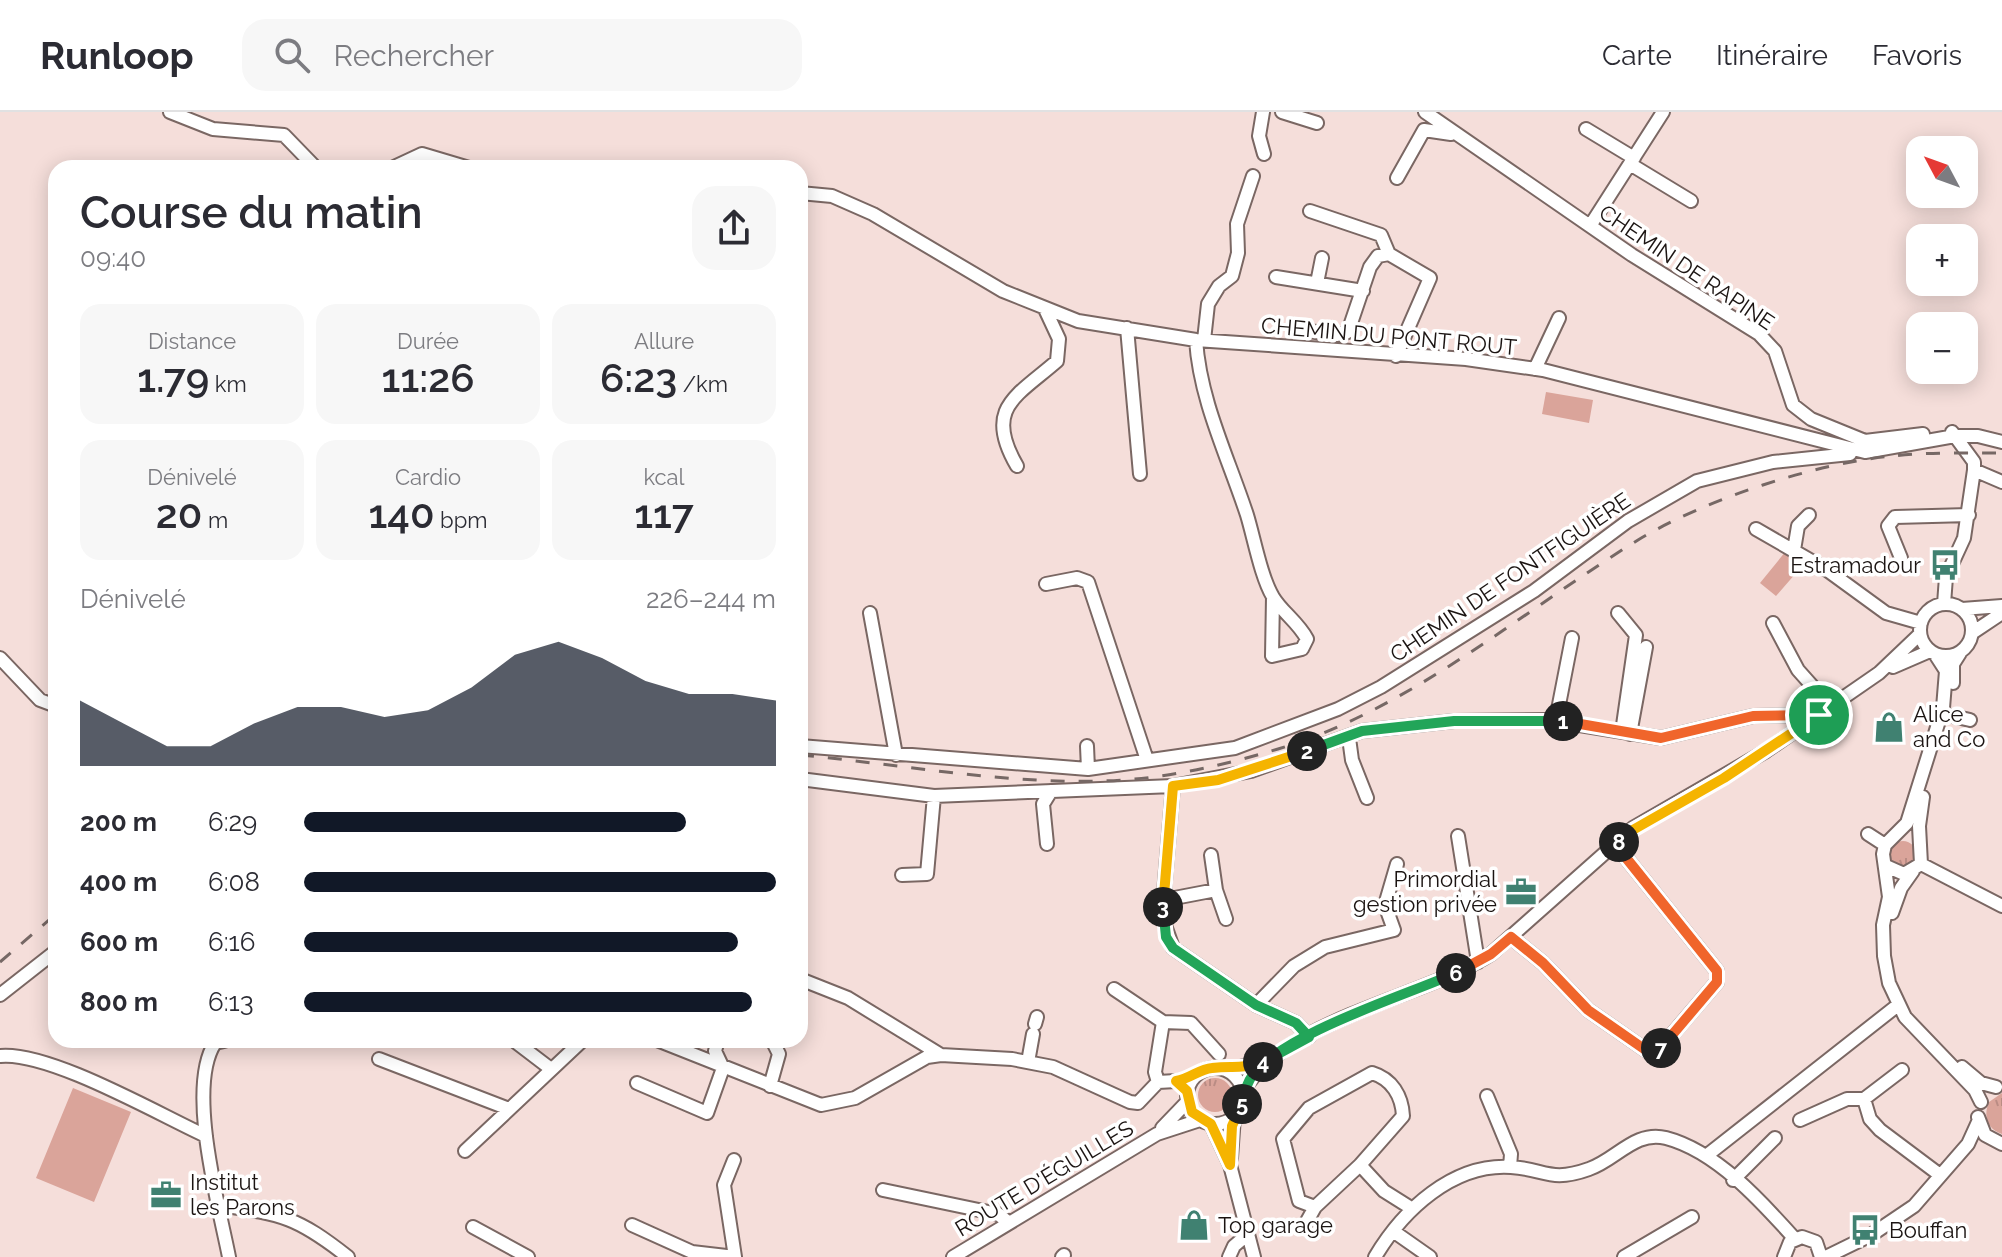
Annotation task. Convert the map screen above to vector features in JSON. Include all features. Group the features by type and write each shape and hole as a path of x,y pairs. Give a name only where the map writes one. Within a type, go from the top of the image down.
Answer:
{"street":[{"path":"170,112 213,129 284,135 308,160"},
{"path":"1263,112 1259,136 1264,154"},
{"path":"1282,112 1317,123"},
{"name":"CHEMIN DE RAPINE","path":"1425,112 1590,226 1759,334 1775,351 1793,405 1811,419 1865,441 1950,430 1955,436"},
{"path":"1590,226 1663,112"},
{"path":"1586,129 1691,201"},
{"path":"1397,178 1424,130 1458,136"},
{"path":"409,160 422,154 442,160"},
{"path":"1253,176 1237,224 1238,253 1232,276 1219,286 1208,304 1198,366 1208,410 1229,459 1273,597 1272,656 1302,649 1307,639 1296,620 1273,597"},
{"name":"CHEMIN DU PONT ROUT","path":"808,194 832,196 873,214 919,239 965,271 1078,321 1200,340 1466,359 1535,369 1865,452 1955,436"},
{"path":"1310,211 1381,235 1389,254 1430,278 1396,356"},
{"path":"1309,331 1337,335 1348,332 1378,256 1389,254"},
{"path":"1317,283 1322,258"},
{"path":"1276,277 1363,291"},
{"path":"1017,466 1010,452 1002,418 1006,405 1057,361 1059,339 1045,309"},
{"path":"1535,369 1559,318"},
{"path":"1127,328 1140,474"},
{"path":"1955,436 1978,436 2002,442"},
{"path":"1944,604 1946,577 1964,538 1974,470 1974,462 1955,436"},
{"name":"CHEMIN DE FONTFIGUIÈRE","path":"808,747 1088,769 1235,748 1338,709 1381,687 1534,591 1628,521 1697,481 1773,462 1865,452"},
{"path":"1974,470 2002,482"},
{"path":"1794,550 1798,526 1809,515"},
{"path":"1901,558 1892,543 1888,526 1895,517 1969,515"},
{"path":"1756,529 1794,550 1886,613 1921,628 1932,652 1946,671 1943,708 1915,802 1907,823 1885,845 1883,854 1889,897 1883,948 1889,983 1898,1005 1916,1032 1975,1090 1981,1102 1978,1122 1968,1144 1914,1206 1871,1235 1826,1253 1809,1238 1795,1239 1781,1255"},
{"path":"1046,584 1077,578 1088,582 1147,760"},
{"path":"1230,1165 1234,1117 1242,1105 1243,1091 1251,1077 1269,1060 1309,1037 1478,962 1511,937 1617,839 1724,778 1879,673 1921,628 1930,610 1944,604 1962,609 2002,606"},
{"path":"1962,609 1970,620 1972,633"},
{"path":"870,613 896,755"},
{"path":"1618,613 1636,635 1626,733"},
{"path":"1999,1087 1981,1083 1938,1044 1912,1013 1896,981 1889,952 1891,921 1901,888 1917,868 1921,805 1948,715 1953,664 1972,633 2002,613"},
{"path":"1773,623 1798,670 1831,707"},
{"path":"1556,720 1572,638"},
{"path":"1626,733 1646,647"},
{"path":"1879,673 1932,652 1947,656 1960,653"},
{"path":"0,658 40,700 48,703"},
{"path":"808,780 934,796 1173,786 1218,780 1349,738 1362,731 1454,721 1556,720 1626,733 1675,737 1753,716 1819,715"},
{"path":"1948,715 1970,720"},
{"path":"1349,738 1352,760 1367,798"},
{"path":"1087,746 1088,769"},
{"path":"1173,786 1162,917 1173,948 1256,1005 1296,1023 1309,1037"},
{"path":"1047,844 1043,804 1051,791"},
{"path":"902,875 927,874 934,796"},
{"path":"1868,834 1885,845"},
{"path":"1896,835 1913,836 1919,842"},
{"path":"1458,836 1478,962"},
{"path":"1511,937 1543,963 1588,1010 1647,1051 1659,1050 1717,982 1717,971 1627,859 1617,839"},
{"path":"1211,855 1216,890 1226,919"},
{"path":"1256,1005 1294,966 1325,947 1394,930 1385,905 1397,864"},
{"path":"1886,866 1904,874 1917,868 2002,906"},
{"path":"1164,900 1216,890"},
{"path":"0,995 48,957"},
{"path":"808,982 848,998 941,1055"},
{"path":"1114,989 1163,1022 1191,1023 1219,1054"},
{"path":"1706,1156 1898,1005"},
{"path":"1158,1082 1155,1072 1163,1022"},
{"path":"1028,1062 1035,1025"},
{"path":"212,1048 207,1055 203,1117 229,1257"},
{"path":"523,1048 551,1069"},
{"path":"465,1151 574,1048"},
{"path":"681,1048 723,1068 821,1105 837,1104 869,1091 927,1057 941,1055 1053,1067 1138,1103 1158,1082 1193,1078 1205,1069 1227,1070 1269,1060"},
{"path":"637,1083 707,1113 723,1068 716,1048"},
{"path":"770,1086 779,1054 776,1048"},
{"path":"0,1056 16,1054 107,1087 206,1136"},
{"path":"379,1059 509,1109"},
{"path":"1227,1070 1238,1079 1243,1091"},
{"path":"1800,1120 1847,1099 1864,1099 1902,1070"},
{"path":"1306,1223 1315,1207 1360,1165 1403,1116 1395,1088 1382,1076 1372,1073 1309,1108 1283,1139 1299,1201 1315,1207"},
{"path":"1187,1097 1193,1078"},
{"path":"1176,1081 1230,1165 1254,1257"},
{"path":"1981,1102 1999,1087"},
{"path":"1487,1096 1511,1154 1510,1167"},
{"name":"ROUTE D'ÉGUILLES","path":"1157,1134 1187,1097"},
{"path":"1864,1099 1870,1119 1880,1130 1940,1175"},
{"path":"1205,1122 1234,1117"},
{"name":"ROUTE D'ÉGUILLES","path":"953,1257 1157,1134 1205,1122"},
{"path":"1978,1122 1999,1143"},
{"path":"1375,1257 1411,1208 1460,1176 1510,1167 1556,1177 1590,1169 1649,1136 1664,1137 1706,1156 1795,1239"},
{"path":"1733,1180 1775,1138"},
{"path":"1968,1144 1999,1143"},
{"path":"632,1225 692,1252 735,1257 724,1185 734,1160"},
{"path":"1360,1165 1384,1191 1411,1208"},
{"path":"883,1190 998,1214 1009,1223"},
{"path":"220,1205 279,1214 299,1221 348,1257"},
{"path":"1624,1257 1692,1217"},
{"path":"473,1227 528,1257"},
{"path":"1393,1231 1430,1257"},
{"path":"1229,1257 1234,1246 1248,1234"}],"green space":[{"path":"1546,392 1593,400 1589,423 1542,414"},
{"path":"1786,551 1803,565 1776,596 1760,583"},
{"path":"1903,841 1912,845 1916,854 1912,863 1903,867 1894,863 1890,854 1894,845"},
{"path":"1215,1078 1227,1083 1232,1095 1227,1107 1215,1112 1203,1107 1198,1095 1203,1083"},
{"path":"73,1088 131,1112 94,1202 36,1178"},
{"path":"2002,1093 2002,1134 1990,1125 1986,1112 1989,1102"}],"railway":[{"path":"808,756 1063,781 1146,778 1235,761 1278,749 1374,710 1464,656 1638,540 1727,498 1795,475 1862,460 1920,454 2002,453"},
{"path":"0,962 48,921"}],"place":[{"name":"Estramadour","path":"1945,565"},
{"name":"Alice and Co","path":"1889,727"},
{"name":"Primordial gestion privée","path":"1521,892"},
{"name":"Institut les Parons","path":"166,1195"},
{"name":"Top garage","path":"1194,1225"},
{"name":"Bouffan","path":"1865,1230"}],"route":[{"path":"1819,715 1724,778 1654,815 1617,839 1627,859 1717,971 1717,982 1659,1050 1647,1051 1588,1010 1543,963 1511,937 1468,968 1346,1017 1269,1060 1251,1077 1243,1091 1242,1105 1232,1126 1230,1165 1211,1124 1200,1120 1192,1112 1187,1102 1187,1091 1176,1081 1193,1078 1205,1069 1238,1070 1269,1060 1309,1037 1296,1023 1256,1005 1173,948 1166,937 1162,917 1169,800 1173,786 1218,780 1251,771 1362,731 1454,721 1548,720 1661,738 1753,716 1819,715"}]}
